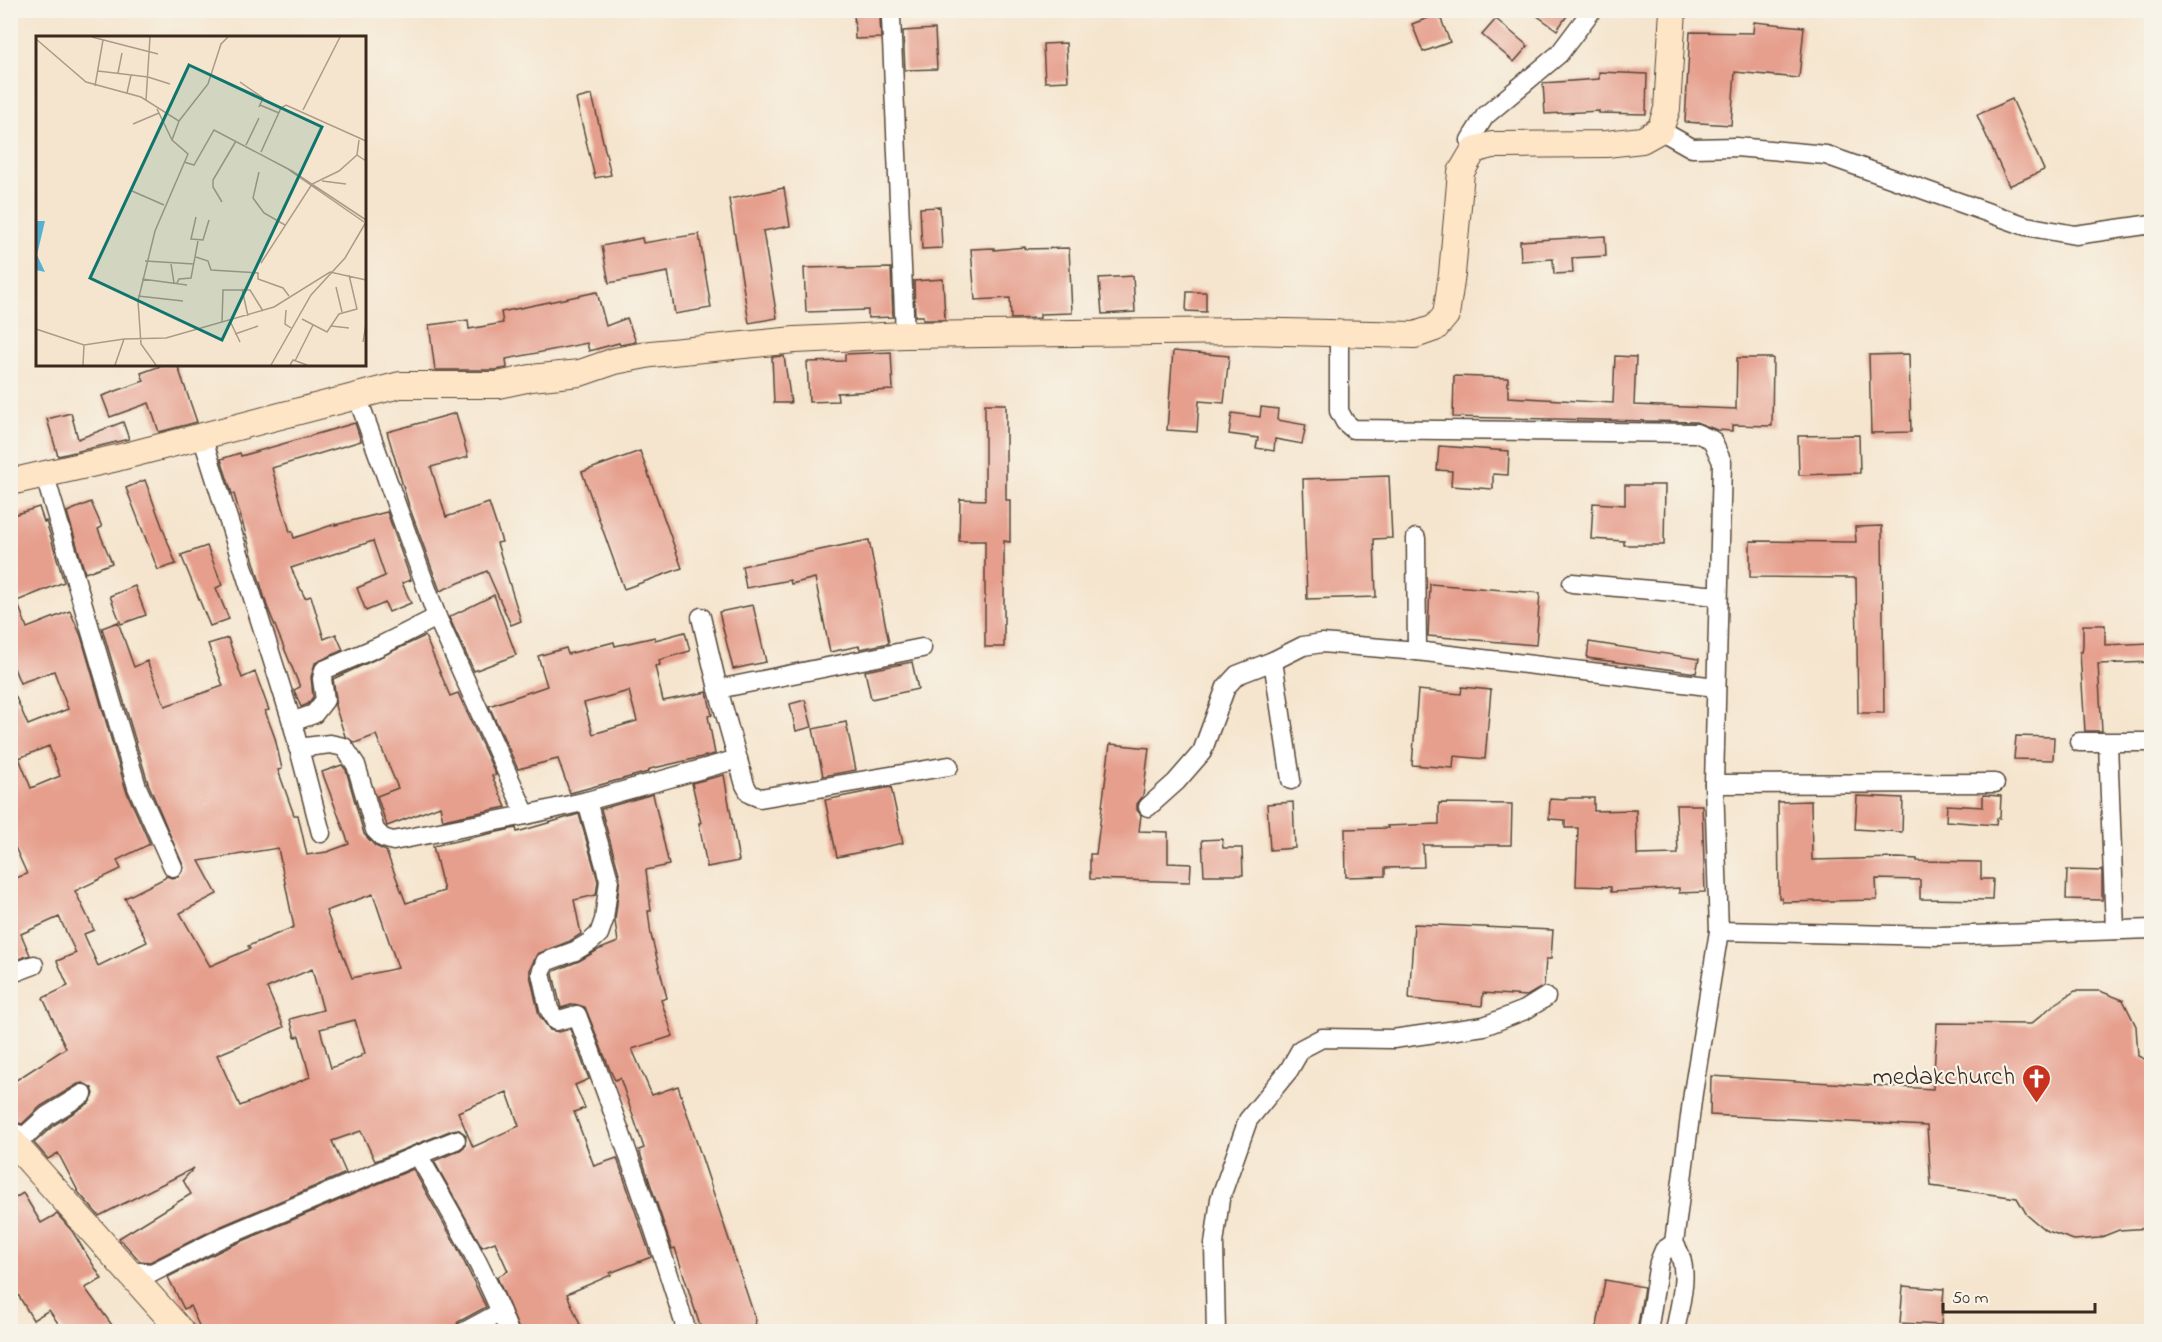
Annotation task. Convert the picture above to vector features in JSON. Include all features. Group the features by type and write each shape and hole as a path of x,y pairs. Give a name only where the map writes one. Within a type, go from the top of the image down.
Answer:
{"street":[{"path":"10,482 117,458 400,385 498,384 531,378 580,374 615,361 651,354 795,340 905,335 1247,331 1415,334 1435,328 1446,315 1461,172 1474,150 1492,145 1606,144 1642,141 1660,130 1666,109 1673,10"},
{"path":"1474,150 1470,140 1485,116 1559,54 1584,13"},
{"path":"891,18 905,335"},
{"path":"1660,130 1692,148 1736,147 1827,155 2026,226 2075,235 2151,224"},
{"path":"1339,333 1339,411 1345,422 1353,429 1696,433 1712,440 1722,462 1714,783 1719,931 1693,1093 1674,1243 1681,1253 1685,1270 1675,1332"},
{"path":"357,396 437,617 526,815"},
{"path":"202,436 292,722 321,833"},
{"path":"44,473 137,787 173,867"},
{"path":"1416,538 1417,651"},
{"path":"1572,583 1718,596"},
{"path":"292,722 314,714 325,700 322,679 324,670 380,646 437,617"},
{"path":"701,617 718,689 745,785 750,794 760,798 949,766"},
{"path":"1148,807 1176,782 1202,752 1226,687 1237,675 1304,646 1322,643 1417,651 1716,687"},
{"path":"718,689 921,648"},
{"path":"1273,661 1292,780"},
{"path":"2079,742 2151,742"},
{"path":"2109,743 2115,930"},
{"path":"298,748 330,744 344,747 356,765 375,830 383,838 393,841 588,801 738,759"},
{"path":"1714,783 1995,783"},
{"path":"588,801 609,880 604,920 599,934 590,942 575,951 545,962 541,973 549,1009 556,1021 578,1015 664,1256 687,1332"},
{"path":"1719,931 1940,936 2151,929"},
{"path":"10,974 34,965"},
{"path":"1216,1332 1214,1244 1220,1199 1248,1120 1288,1070 1301,1049 1322,1038 1393,1039 1484,1026 1525,1010 1546,997"},
{"path":"10,1132 25,1136 47,1116 83,1094"},
{"path":"10,1139 182,1332"},
{"path":"126,1270 152,1273 221,1238 456,1140"},
{"path":"418,1155 461,1230 509,1332"},
{"path":"1647,1332 1659,1262 1664,1250 1674,1243"},
{"path":"464,1332 501,1312"}],"building":[{"path":"854,10 883,10 880,18 881,38 855,39"},
{"path":"1529,10 1571,10 1557,30"},
{"path":"1439,14 1450,42 1423,52 1412,24"},
{"path":"1496,19 1528,46 1514,62 1482,35"},
{"path":"1754,22 1804,27 1799,78 1735,72 1731,125 1685,122 1690,32 1753,33"},
{"path":"935,29 937,69 905,70 903,31"},
{"path":"1066,43 1068,81 1045,82 1043,44"},
{"path":"1599,72 1647,74 1646,114 1599,113 1599,111 1545,114 1543,83 1599,79"},
{"path":"592,95 611,175 595,178 576,99"},
{"path":"2012,99 2044,170 2009,186 1977,115"},
{"path":"784,188 790,226 763,231 777,318 749,323 729,199"},
{"path":"940,207 942,248 922,249 920,208"},
{"path":"699,234 711,308 675,314 668,272 609,283 602,246 642,238 643,243"},
{"path":"1605,236 1606,256 1572,258 1573,273 1554,274 1553,259 1521,261 1520,241"},
{"path":"1025,247 1025,249 1069,248 1072,313 1040,314 1040,318 1011,319 1010,298 975,300 971,249 994,248 994,250"},
{"path":"846,267 846,269 891,268 893,317 868,318 868,310 806,312 804,268"},
{"path":"1133,276 1135,312 1102,314 1099,278"},
{"path":"943,279 945,320 923,320 923,316 915,316 914,281"},
{"path":"597,292 606,326 627,318 636,342 620,345 619,343 589,351 587,343 506,359 507,368 496,370 435,370 429,325 468,320 469,329 503,323 501,312"},
{"path":"1187,292 1206,292 1206,312 1186,311"},
{"path":"1173,351 1229,356 1224,403 1199,401 1197,432 1167,430"},
{"path":"891,352 893,390 837,393 838,401 809,402 807,362 845,361 845,354"},
{"path":"1909,354 1911,432 1871,433 1869,355"},
{"path":"784,356 791,403 774,403 772,357"},
{"path":"1615,356 1636,357 1634,405 1736,409 1737,358 1773,358 1772,426 1732,425 1732,431 1717,430 1696,422 1453,417 1454,376 1508,378 1508,397 1613,403"},
{"path":"160,366 178,366 197,422 159,432 149,403 110,417 102,396 144,381 141,373"},
{"path":"985,404 1006,404 1006,500 1010,500 1010,542 1004,541 1004,647 985,647 985,541 959,541 960,499 985,500"},
{"path":"1261,407 1278,409 1277,420 1306,425 1302,444 1275,439 1274,451 1256,448 1258,438 1229,434 1232,413 1260,417"},
{"path":"71,413 78,439 123,422 129,439 58,456 47,419"},
{"path":"456,413 468,457 431,467 446,517 489,503 502,542 497,543 521,621 511,625 487,571 440,591 409,506 387,432"},
{"path":"355,423 361,441 272,468 290,532 292,531 294,538 335,524 387,512 411,580 402,583 411,603 389,612 385,603 366,611 357,588 385,576 373,541 291,568 305,598 311,596 324,639 336,634 343,650 315,663 311,677 313,697 308,704 301,707 294,690 300,687 267,606 234,494 232,494 221,459 240,453 241,456"},
{"path":"1859,435 1860,473 1799,475 1798,436"},
{"path":"1439,446 1509,451 1508,475 1493,474 1493,489 1451,486 1452,471 1437,470"},
{"path":"640,451 682,568 624,589 582,472"},
{"path":"1389,476 1392,538 1374,539 1376,597 1307,599 1303,479"},
{"path":"145,480 176,564 158,570 126,488"},
{"path":"1625,485 1665,485 1664,545 1624,545 1624,541 1591,539 1593,503 1625,505"},
{"path":"91,502 102,527 98,529 112,563 85,573 67,512"},
{"path":"39,507 44,522 46,521 64,582 17,601 27,628 70,611 81,636 126,790 150,844 117,860 121,869 75,891 94,930 84,934 98,966 147,942 125,898 166,876 178,877 184,868 148,783 102,628 118,622 134,667 147,661 165,706 223,686 208,644 228,638 242,678 255,672 269,710 265,711 275,738 282,769 278,770 294,815 298,815 307,855 327,852 349,844 322,772 342,765 346,770 364,834 375,846 386,851 406,903 444,891 433,846 516,828 517,832 579,814 598,881 596,895 574,900 581,934 570,941 537,954 530,969 530,975 539,1015 550,1030 559,1032 570,1029 589,1079 575,1085 585,1108 574,1112 594,1166 617,1158 651,1257 610,1273 611,1275 567,1294 583,1332 520,1332 497,1277 508,1271 495,1242 482,1247 434,1161 465,1146 466,1135 458,1129 375,1161 361,1131 332,1141 346,1173 217,1228 150,1262 140,1261 119,1238 191,1194 183,1180 194,1168 99,1216 79,1193 58,1153 48,1159 34,1143 54,1125 89,1103 94,1094 92,1088 83,1083 78,1084 41,1106 22,1124 10,1121 10,1084 66,1048 43,998 68,986 57,961 76,953 59,917 21,934 30,955 10,962 10,880 27,874 10,836 10,684 28,725 68,709 54,671 20,683 10,658 10,516","holes":["49,746 60,776 31,788 19,758","278,848 294,927 248,946 250,949 210,966 180,913 217,894 199,861","373,894 398,968 352,978 326,911","312,969 323,1010 290,1019 295,1037 299,1036 310,1077 240,1106 217,1055 284,1027 267,988","355,1020 365,1053 331,1068 320,1029","507,1092 519,1126 473,1147 458,1112"]},
{"path":"1882,526 1884,713 1858,713 1856,578 1750,577 1750,541 1856,542 1855,527"},
{"path":"869,540 889,643 830,652 815,578 791,584 790,580 746,588 742,566"},
{"path":"207,546 222,585 216,588 229,619 210,626 181,555"},
{"path":"1430,584 1540,593 1536,645 1428,636"},
{"path":"135,586 146,615 121,624 110,596"},
{"path":"494,595 516,655 474,671 449,617"},
{"path":"753,605 766,662 733,669 719,612"},
{"path":"2083,625 2105,625 2105,645 2151,643 2151,662 2098,664 2102,731 2085,731 2080,652 2083,646"},
{"path":"685,632 690,651 659,660 660,665 655,666 663,701 707,692 712,715 708,716 715,754 650,769 648,772 570,793 558,759 518,769 489,706 547,686 538,656 566,648 568,654 614,642 615,646 655,637 655,640","holes":["629,691 637,721 593,734 584,703"]},
{"path":"425,636 450,696 458,693 496,775 492,776 506,807 443,820 440,806 387,826 377,796 398,788 376,735 355,743 345,736 335,706 333,679"},
{"path":"1589,642 1699,659 1696,673 1587,658"},
{"path":"912,662 918,689 871,699 865,671"},
{"path":"1462,687 1491,690 1485,759 1454,756 1453,768 1412,765 1418,690 1461,694"},
{"path":"805,700 812,727 796,731 790,704"},
{"path":"846,722 856,770 823,776 813,729"},
{"path":"2016,736 2054,737 2053,760 2014,759"},
{"path":"1110,744 1149,748 1143,796 1137,804 1137,810 1141,815 1139,831 1168,832 1168,863 1191,864 1190,882 1090,879 1090,854 1096,854"},
{"path":"724,775 739,861 707,867 699,823 701,823 692,783"},
{"path":"891,787 903,843 837,857 825,800"},
{"path":"653,794 669,865 646,870 651,911 648,911 651,935 667,998 661,1000 673,1036 632,1049 652,1095 678,1086 758,1332 702,1332 675,1248 672,1249 639,1150 644,1148 620,1078 615,1080 610,1070 585,1007 574,1004 561,1008 553,974 554,971 618,942 615,921 620,877 601,809"},
{"path":"1983,795 2001,796 2000,818 1997,818 1996,825 1946,821 1947,805 1983,807"},
{"path":"1857,796 1903,798 1902,832 1855,829"},
{"path":"1565,798 1594,798 1594,811 1636,810 1637,855 1678,854 1676,805 1702,805 1705,892 1679,893 1679,888 1611,892 1611,887 1576,886 1578,828 1565,828 1565,820 1549,819 1550,799 1565,800"},
{"path":"1811,801 1812,860 1898,858 1917,859 1917,861 1981,862 1981,879 1993,879 1992,900 1920,899 1920,880 1876,879 1877,900 1782,902 1782,898 1779,898 1778,802"},
{"path":"1293,802 1295,848 1270,850 1267,804"},
{"path":"1439,803 1512,804 1511,845 1423,845 1424,867 1385,868 1385,876 1346,877 1345,829 1439,824"},
{"path":"1222,839 1223,848 1242,848 1243,875 1204,875 1202,840"},
{"path":"2067,870 2102,871 2102,900 2066,899"},
{"path":"1414,924 1553,930 1551,959 1546,959 1544,986 1527,996 1483,993 1482,1006 1409,999"},
{"path":"2075,991 2100,991 2123,1000 2136,1026 2138,1056 2151,1062 2151,1228 2119,1230 2099,1238 2074,1240 2045,1230 2027,1215 2017,1198 1931,1186 1927,1126 1710,1115 1711,1076 1933,1089 1937,1023 2031,1024"},
{"path":"413,1169 457,1247 486,1307 458,1322 453,1332 202,1332 190,1306 184,1309 168,1277 226,1248"},
{"path":"23,1193 41,1223 57,1214 72,1231 102,1279 85,1288 117,1332 64,1332 49,1310 33,1320 10,1281 10,1201"},
{"path":"1605,1280 1644,1287 1637,1332 1596,1332"},
{"path":"1903,1286 1944,1289 1941,1325 1900,1323"}],"place":[{"name":"medakchurch","path":"2036,1104"}]}
